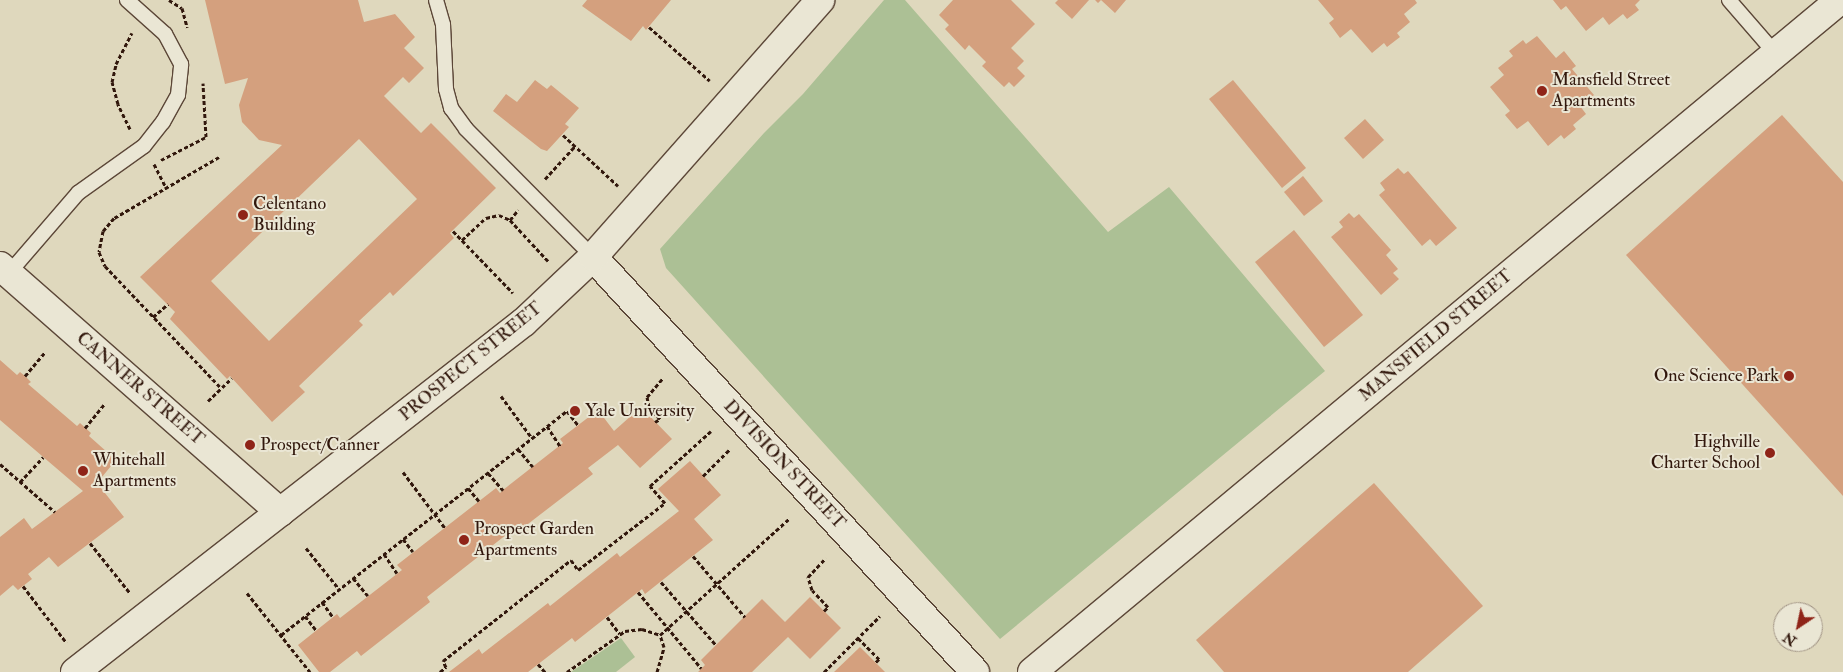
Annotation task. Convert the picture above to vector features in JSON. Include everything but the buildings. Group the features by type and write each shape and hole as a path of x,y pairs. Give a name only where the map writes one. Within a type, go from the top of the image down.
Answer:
{"main road":[{"name":"PROSPECT STREET","path":"75,672 524,322 593,257 820,0"},
{"name":"MANSFIELD STREET","path":"1032,672 1840,0"},
{"name":"DIVISION STREET","path":"593,257 975,672"},
{"name":"CANNER STREET","path":"4,270 280,512"}],"lane":[{"path":"4,270 78,194 144,146 178,95 181,64 165,34 128,0"},
{"path":"436,0 444,25 446,89 451,108 466,129 593,257"},
{"path":"1729,0 1776,53"}],"path":[{"path":"133,134 118,104 112,82 122,51 138,24"},
{"path":"649,27 710,82"},
{"path":"563,135 618,187"},
{"path":"540,185 575,146"},
{"path":"219,157 114,218 103,231 100,244 105,266 222,388"},
{"path":"154,164 166,188"},
{"path":"510,220 520,208"},
{"path":"462,240 486,218 499,215 510,220 550,263"},
{"path":"452,231 514,294"},
{"path":"154,317 168,304"},
{"path":"25,376 45,352"},
{"path":"208,401 232,378"},
{"path":"655,422 660,418 650,407 647,396 662,378"},
{"path":"501,396 532,438"},
{"path":"85,428 105,403"},
{"path":"281,635 567,411 578,425"},
{"path":"547,426 560,446"},
{"path":"440,672 446,667 443,661 571,560 578,570 664,503 650,486 711,431"},
{"path":"518,449 533,467"},
{"path":"703,476 729,450"},
{"path":"20,482 42,457"},
{"path":"0,464 55,512"},
{"path":"403,472 445,528"},
{"path":"488,473 503,490"},
{"path":"468,488 479,501"},
{"path":"660,635 790,518"},
{"path":"403,539 413,552"},
{"path":"90,543 130,593"},
{"path":"306,548 339,589"},
{"path":"384,554 397,573"},
{"path":"693,556 744,617"},
{"path":"824,611 828,608 812,590 808,577 826,558"},
{"path":"353,578 368,596"},
{"path":"661,582 716,645"},
{"path":"23,586 66,642"},
{"path":"638,592 702,668"},
{"path":"247,593 310,672"},
{"path":"322,602 333,617"},
{"path":"304,616 316,630"},
{"path":"824,672 880,616"},
{"path":"607,617 620,634"},
{"path":"567,672 620,634 642,629 660,635"},
{"path":"657,672 664,647 660,635"},
{"path":"858,638 879,659 876,662"},
{"path":"538,664 545,672"}],"green space":[{"path":"884,0 905,0 1108,232 1169,187 1325,371 1000,639 666,268 660,249 764,133 803,94"},
{"path":"621,638 635,657 616,672 571,672"}],"place":[{"name":"Mansfield Street Apartments","path":"1542,91"},
{"name":"Celentano Building","path":"243,215"},
{"name":"One Science Park","path":"1789,376"},
{"name":"Yale University","path":"575,411"},
{"name":"Prospect/Canner","path":"250,445"},
{"name":"Highville Charter School","path":"1770,453"},
{"name":"Whitehall Apartments","path":"83,471"},
{"name":"Prospect Garden Apartments","path":"464,540"}]}
